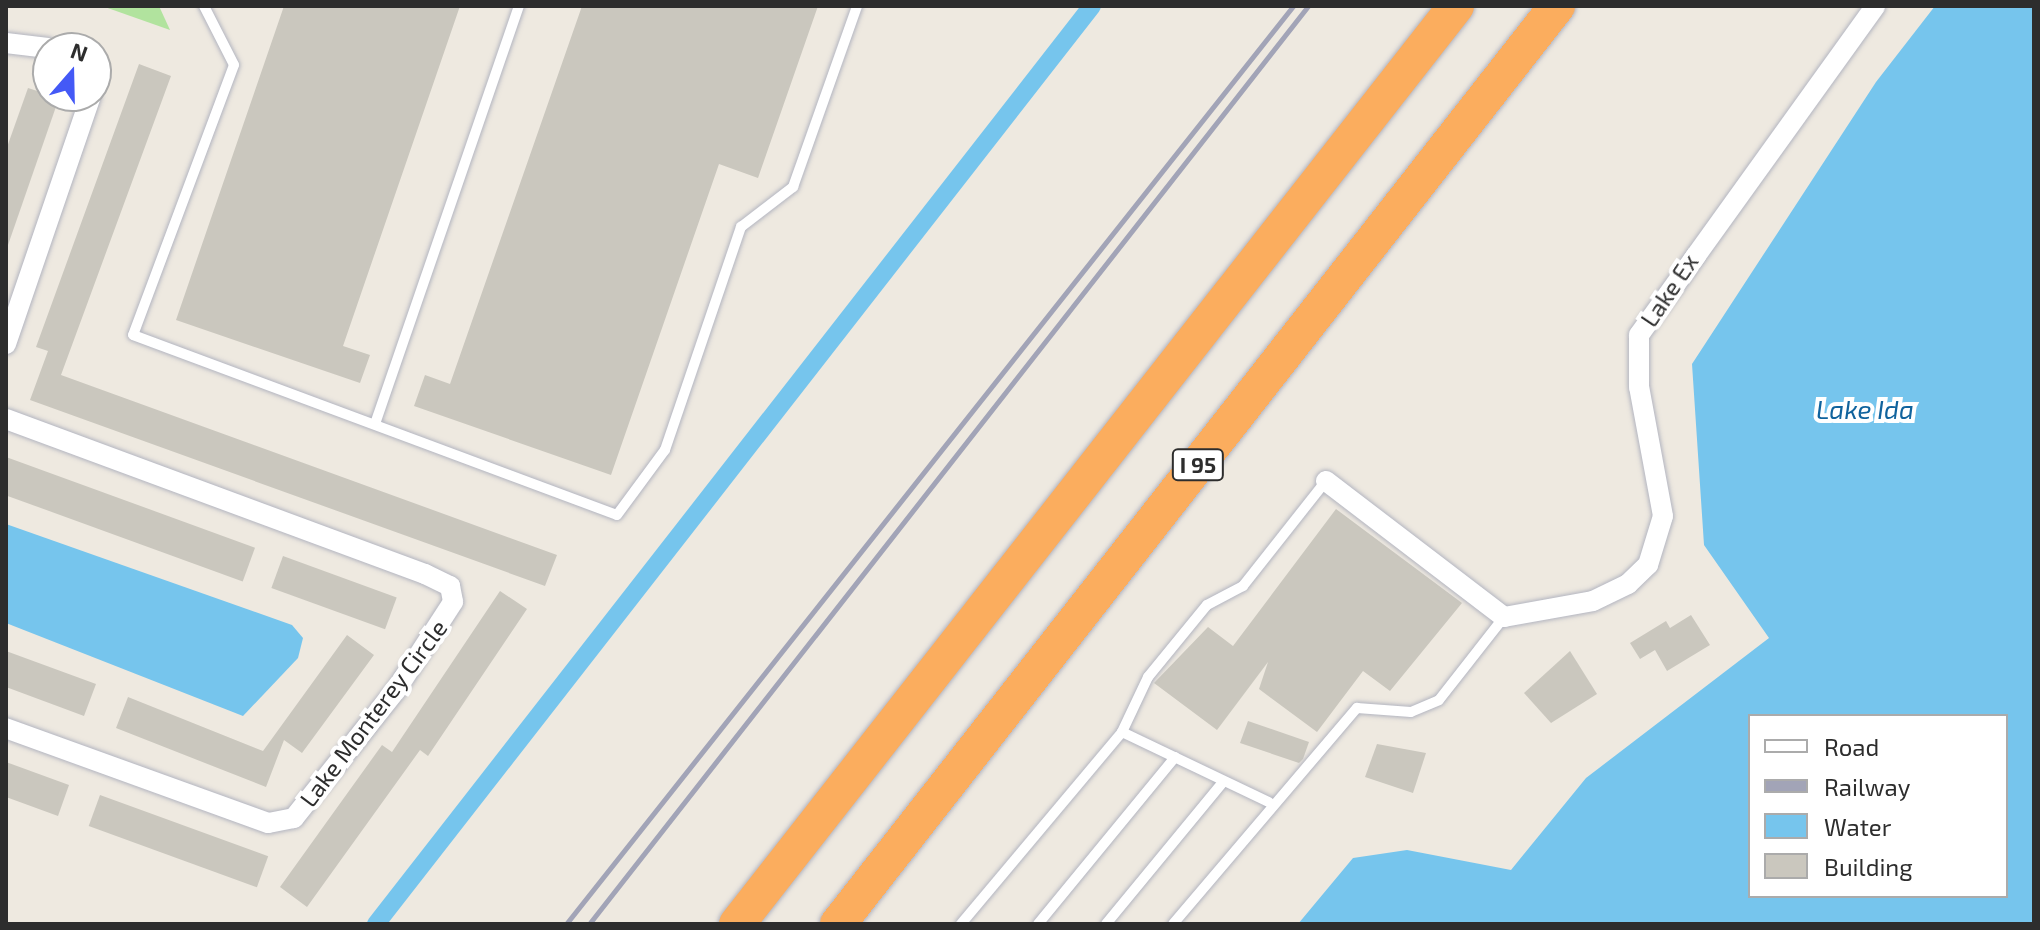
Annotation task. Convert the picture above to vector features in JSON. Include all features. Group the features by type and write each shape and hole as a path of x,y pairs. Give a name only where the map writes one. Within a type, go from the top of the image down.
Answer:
{"highway":[{"path":"737,924 1456,6"},
{"name":"I 95","path":"838,924 1557,6"}],"street":[{"name":"Lake Ex","path":"1504,617 1593,601 1648,565 1663,516 1639,387 1639,335 1875,6"},
{"path":"6,43 32,46"},
{"path":"6,344 86,112"},
{"name":"Lake Monterey Circle","path":"6,419 425,574 450,586 453,602 396,690 294,818 268,823 6,728"},
{"path":"1326,481 1504,617"}],"lane":[{"path":"204,6 234,65 133,335 617,515 665,450 741,227 793,187 857,6"},
{"path":"375,424 519,6"},
{"path":"961,924 1122,732 1167,653 1207,605 1243,586 1326,481"},
{"path":"1173,924 1269,802 1357,708 1411,712 1439,700 1504,617"},
{"path":"1122,732 1269,802"},
{"path":"1038,924 1175,757"},
{"path":"1106,924 1224,781"}],"green space":[{"path":"102,6 159,6 170,30"}],"water":[{"name":"Lake Ida","path":"1935,6 2034,6 2034,924 1298,924 1353,858 1407,850 1511,870 1586,778 1769,638 1704,545 1692,364 1876,82"},
{"path":"6,524 292,625 303,638 298,658 243,716 6,623"}],"building":[{"path":"284,6 460,6 343,346 370,355 360,383 176,320"},
{"path":"582,6 818,6 758,178 719,164 611,475 414,406 425,375 450,384"},
{"path":"139,64 171,76 61,375 557,555 545,586 30,400 48,351 36,347"},
{"path":"28,88 32,89 32,112 54,112 8,245 6,150"},
{"path":"6,457 255,548 243,581 6,495"},
{"path":"1336,509 1462,603 1390,691 1363,671 1317,732 1259,689 1268,662 1217,730 1154,683 1208,627 1233,646"},
{"path":"283,556 397,597 385,629 271,588"},
{"path":"500,591 527,609 428,756 420,750 307,907 280,887 382,745 392,752"},
{"path":"1691,615 1710,645 1667,671 1655,650 1640,659 1630,643 1666,621 1670,628"},
{"path":"347,635 374,655 302,753 284,740 266,787 116,728 128,697 263,751"},
{"path":"6,651 96,684 84,716 6,687"},
{"path":"1570,651 1597,694 1551,723 1524,693"},
{"path":"1248,721 1309,742 1303,759 1299,763 1240,743"},
{"path":"1377,744 1426,753 1413,793 1365,777"},
{"path":"6,762 69,785 58,816 6,797"},
{"path":"100,795 268,856 257,887 89,826"}],"waterway":[{"path":"376,924 1092,6"}],"railway":[{"path":"566,924 1293,6"},
{"path":"589,924 1308,6"}]}
